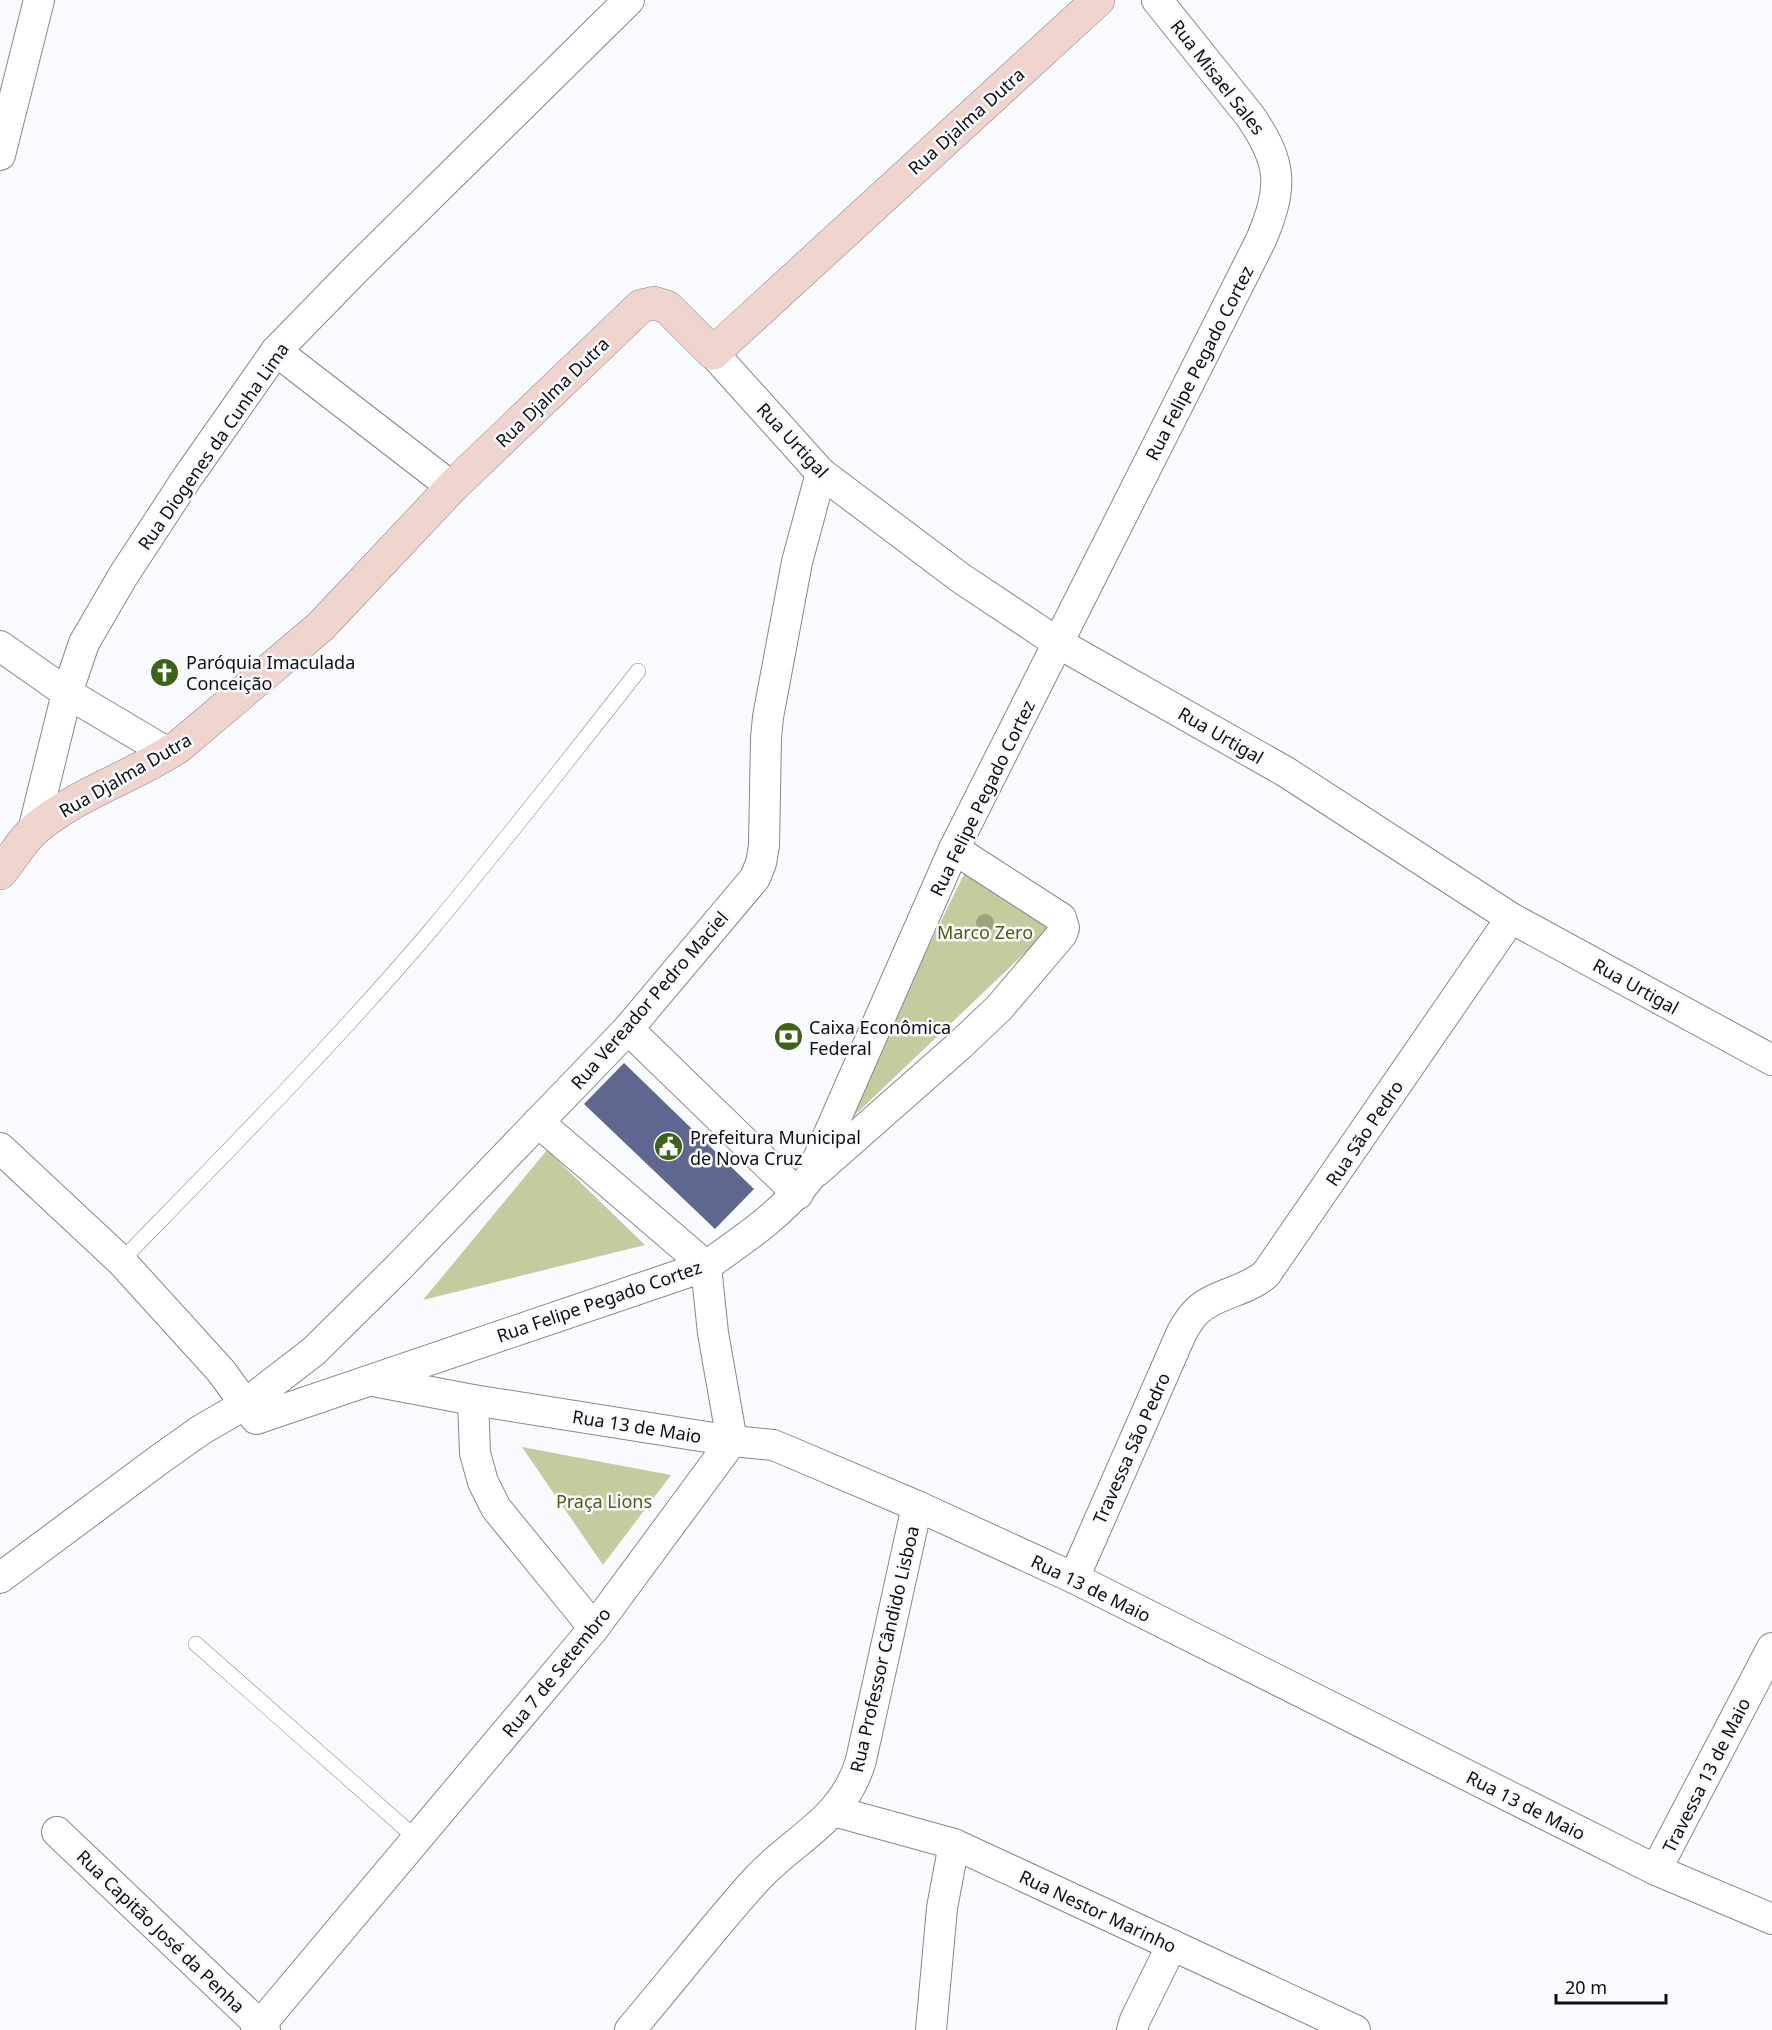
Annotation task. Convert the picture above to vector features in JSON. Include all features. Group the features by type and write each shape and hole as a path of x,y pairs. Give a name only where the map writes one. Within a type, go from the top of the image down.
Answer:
{"main road":[{"name":"Rua Djalma Dutra","path":"0,873 33,831 73,801 168,753 195,734 320,627 452,487 642,306 654,303 667,307 713,353 1098,0"}],"street":[{"path":"0,154 39,0"},
{"name":"Rua Diogenes da Cunha Lima","path":"33,831 67,693 84,644 123,576 187,478 276,351 629,0"},
{"name":"Rua Misael Sales","path":"1157,0 1251,116 1274,157"},
{"name":"Rua Felipe Pegado Cortez","path":"248,1410 256,1419 261,1418 705,1266 768,1221 804,1185 954,849 1261,240 1273,211 1276,192 1277,174 1274,157"},
{"path":"276,351 452,487"},
{"name":"Rua Urtigal","path":"713,353 821,473 962,579 1058,643 1286,772 1511,918 1772,1060"},
{"name":"Rua Vereador Pedro Maciel","path":"248,1410 314,1351 408,1257 628,1029 755,878 764,846 768,717 797,562 821,473"},
{"path":"0,646 67,693 168,753"},
{"path":"628,1029 804,1185 999,1008 1062,934 1063,923 1056,914 954,849"},
{"name":"Rua São Pedro","path":"1190,1319 1206,1304 1257,1281 1266,1274 1511,918"},
{"path":"538,1122 705,1266 713,1333 732,1441"},
{"path":"0,1148 121,1262 221,1371 248,1410 201,1430 0,1578"},
{"name":"Travessa São Pedro","path":"1074,1578 1182,1332 1190,1319"},
{"name":"Rua 13 de Maio","path":"369,1380 473,1400 732,1441 773,1445 917,1506 1074,1578 1656,1870 1772,1919"},
{"path":"473,1400 475,1454 483,1482 496,1508 594,1628"},
{"name":"Rua 7 de Setembro","path":"260,2028 594,1628 732,1441"},
{"name":"Rua Professor Cândido Lisboa","path":"630,2030 756,1880 834,1811 852,1784 859,1767 917,1506"},
{"name":"Travessa 13 de Maio","path":"1656,1870 1772,1648"},
{"name":"Rua Nestor Marinho","path":"834,1811 954,1844 1355,2030"},
{"name":"Rua Capitão José da Penha","path":"57,1832 260,2028"},
{"path":"931,2030 942,1908 954,1844"},
{"path":"1132,2030 1172,1945"}],"lane":[{"path":"121,1262 282,1095 429,931 528,812 638,671"},
{"path":"196,1644 417,1839"}],"green space":[{"name":"Marco Zero","path":"969,864 1051,928 838,1131"},
{"path":"547,1150 645,1245 423,1300"},
{"name":"Praça Lions","path":"522,1447 671,1475 603,1565"}],"building":[{"name":"Prefeitura Municipal de Nova Cruz","path":"624,1063 754,1189 715,1229 584,1104"}],"place":[{"name":"Paróquia Imaculada Conceição","path":"165,672"},
{"name":"Caixa Econômica Federal","path":"788,1037"},
{"name":"Prefeitura Municipal de Nova Cruz","path":"669,1147"}]}
